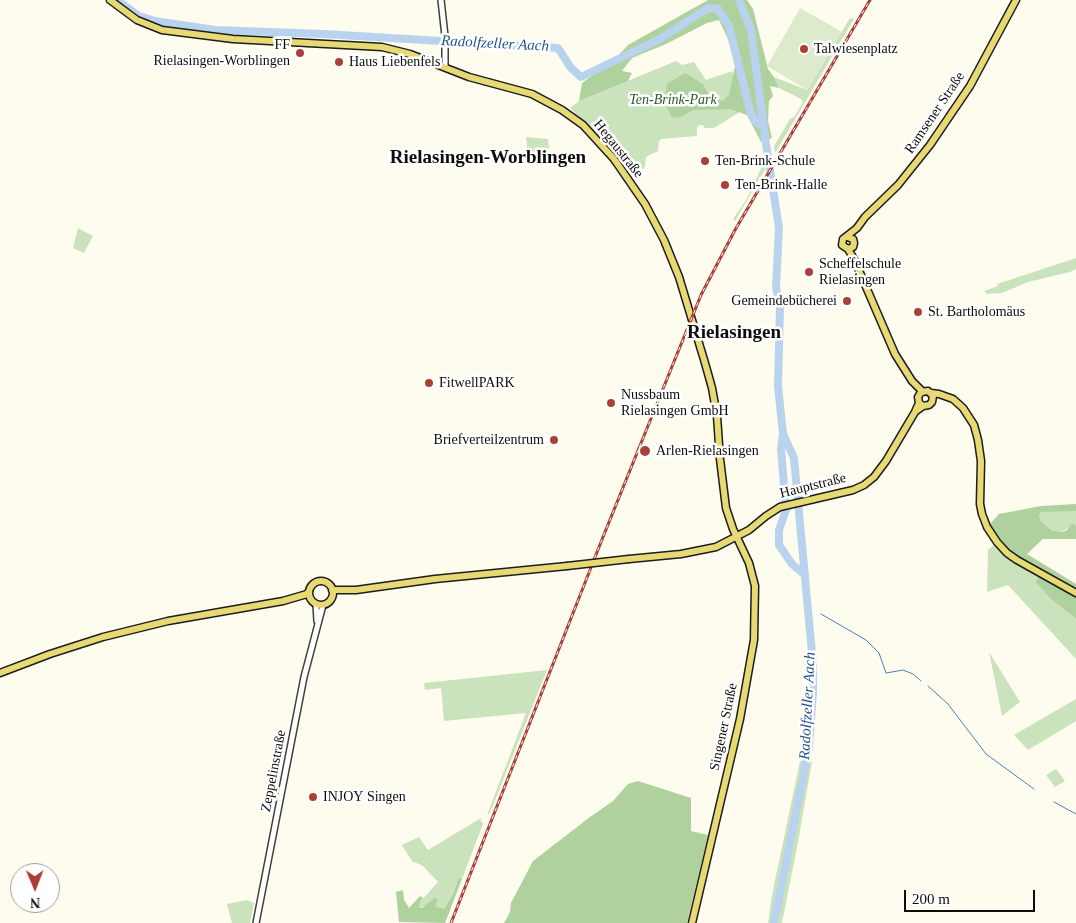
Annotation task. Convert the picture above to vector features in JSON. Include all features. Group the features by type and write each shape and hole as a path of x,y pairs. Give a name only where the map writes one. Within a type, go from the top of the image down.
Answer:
{"main road":[{"name":"Hegaustraße","path":"110,0 125,13 148,26 172,32 232,39 382,47 410,54 469,77 532,94 572,116 588,130 614,159 645,204 664,240 679,277 710,379 717,416 726,508 737,537"},
{"name":"Ramsener Straße","path":"847,237 898,185 930,145 970,86 1016,0"},
{"name":"Ramsener Straße","path":"851,246 857,228"},
{"path":"851,246 843,247 841,243 843,239 851,238 854,259 895,354 915,385 921,399 944,395 953,399 963,408 977,433 981,461 980,504 983,519 992,536 1006,553 1076,593"},
{"name":"Hauptstraße","path":"356,590 444,578 629,560 707,550 737,537 775,510 853,490 869,482 886,461 921,399 930,404 932,396"},
{"name":"Singener Straße","path":"692,923 739,727 754,640 754,577 737,537"},
{"path":"283,601 307,594 311,586 319,581 329,584 332,590 331,599"},
{"path":"332,590 356,590"},
{"path":"0,673 75,645 130,630 221,611 283,601 310,599 320,605 337,595 356,590"},
{"path":"309,591 310,599"}],"street":[{"path":"441,0 446,48 445,67"},
{"name":"Zeppelinstraße","path":"256,923 320,605"}],"green space":[{"path":"708,0 747,0 753,9 768,69 779,88 770,86 773,96 769,101 768,121 772,138 761,142 747,115 730,109 693,110 681,117 672,118 664,101 667,84 685,73 703,84 710,97 722,101 729,95 735,66 728,39 719,20 707,23 666,44 632,58 622,71 632,73 628,81 579,101 582,83 617,57 628,45"},
{"name":"Talwiesenplatz","path":"800,8 842,32 807,90 767,66"},
{"path":"850,18 854,19 775,153 774,146 803,102 801,99 779,88 774,77 807,90"},
{"name":"Ten-Brink-Park","path":"676,61 682,65 694,62 706,80 732,71 748,115 740,112 714,128 705,128 703,125 699,125 697,136 661,139 658,151 646,157 643,169 637,167 637,162 629,158 627,161 623,160 609,149 597,134 570,108 579,101"},
{"path":"526,137 548,139 549,149 546,150 550,160 548,162 529,164"},
{"path":"766,158 767,166 735,221 733,219 746,200"},
{"path":"78,228 93,236 84,253 73,248"},
{"path":"1076,258 1076,269 1070,272 1028,282 1002,293 987,294 984,291 998,286 997,284"},
{"path":"1076,504 1076,511 1041,512 1039,515 1040,521 1051,530 1063,532 1071,524 1074,524 1076,526 1076,539 1043,539 1027,554 1076,584 1076,619 1051,599 1036,582 1040,573 1010,556 987,527 999,514 1041,506"},
{"path":"1072,509 1076,511 1076,526 1074,524 1062,532 1051,530 1039,521 1041,512"},
{"path":"997,542 1040,573 1037,582 1051,599 1076,619 1076,659 1008,585 987,592 988,550"},
{"path":"989,652 1020,702 1002,716 994,676"},
{"path":"547,670 490,813 487,815 526,713 444,721 441,688 425,690 424,683"},
{"path":"1076,699 1076,721 1028,750 1014,735"},
{"path":"800,761 812,761 799,837 782,923 768,923 772,895"},
{"path":"1056,769 1065,781 1055,787 1046,775"},
{"path":"638,781 691,798 691,831 708,835 687,923 504,923 510,912 511,903 533,861 613,801 628,784"},
{"path":"481,818 479,821 482,821 483,824 462,879 459,878 452,896 444,909 435,906 419,907 420,902 438,882 423,866 413,863 402,845 419,837 428,850"},
{"path":"459,878 462,879 445,923 399,922 396,892 403,890 404,900 409,908 420,896 423,898 419,907 422,908 435,898 438,899 435,906 444,909 452,896"},
{"path":"247,900 254,903 250,923 232,923 227,904"}],"waterway":[{"name":"Radolfzeller Aach","path":"117,0 139,16 155,21 215,30 324,34 558,48 571,68 581,77 660,39 708,8 718,9 729,26 750,111 757,123 764,126"},
{"name":"Radolfzeller Aach","path":"739,0 751,30 779,228 776,287 780,308 778,386 783,434 794,458 813,664 809,747 774,923"},
{"name":"Radolfzeller Aach","path":"783,434 781,449 786,510 779,530 779,545 792,564 805,575"},
{"path":"821,614 866,640 879,653 886,673 903,670 913,674 921,681"},
{"path":"928,686 948,704 986,754 1034,789"},
{"path":"1054,802 1076,814"}],"railway":[{"path":"451,923 603,537 701,295 735,230 870,0"}],"place":[{"name":"Talwiesenplatz","path":"804,49"},
{"name":"FF Rielasingen-Worblingen","path":"300,53"},
{"name":"Haus Liebenfels","path":"339,62"},
{"name":"Ten-Brink-Schule","path":"705,161"},
{"name":"Ten-Brink-Halle","path":"725,185"},
{"name":"Scheffelschule Rielasingen","path":"809,272"},
{"name":"Gemeindebücherei","path":"847,301"},
{"name":"St. Bartholomäus","path":"918,312"},
{"name":"FitwellPARK","path":"429,383"},
{"name":"Nussbaum Rielasingen GmbH","path":"611,403"},
{"name":"Briefverteilzentrum","path":"554,440"},
{"name":"Arlen-Rielasingen","path":"645,451"},
{"name":"INJOY Singen","path":"313,797"}],"district":[{"name":"Rielasingen-Worblingen","path":"488,158"},
{"name":"Rielasingen","path":"734,333"}]}
